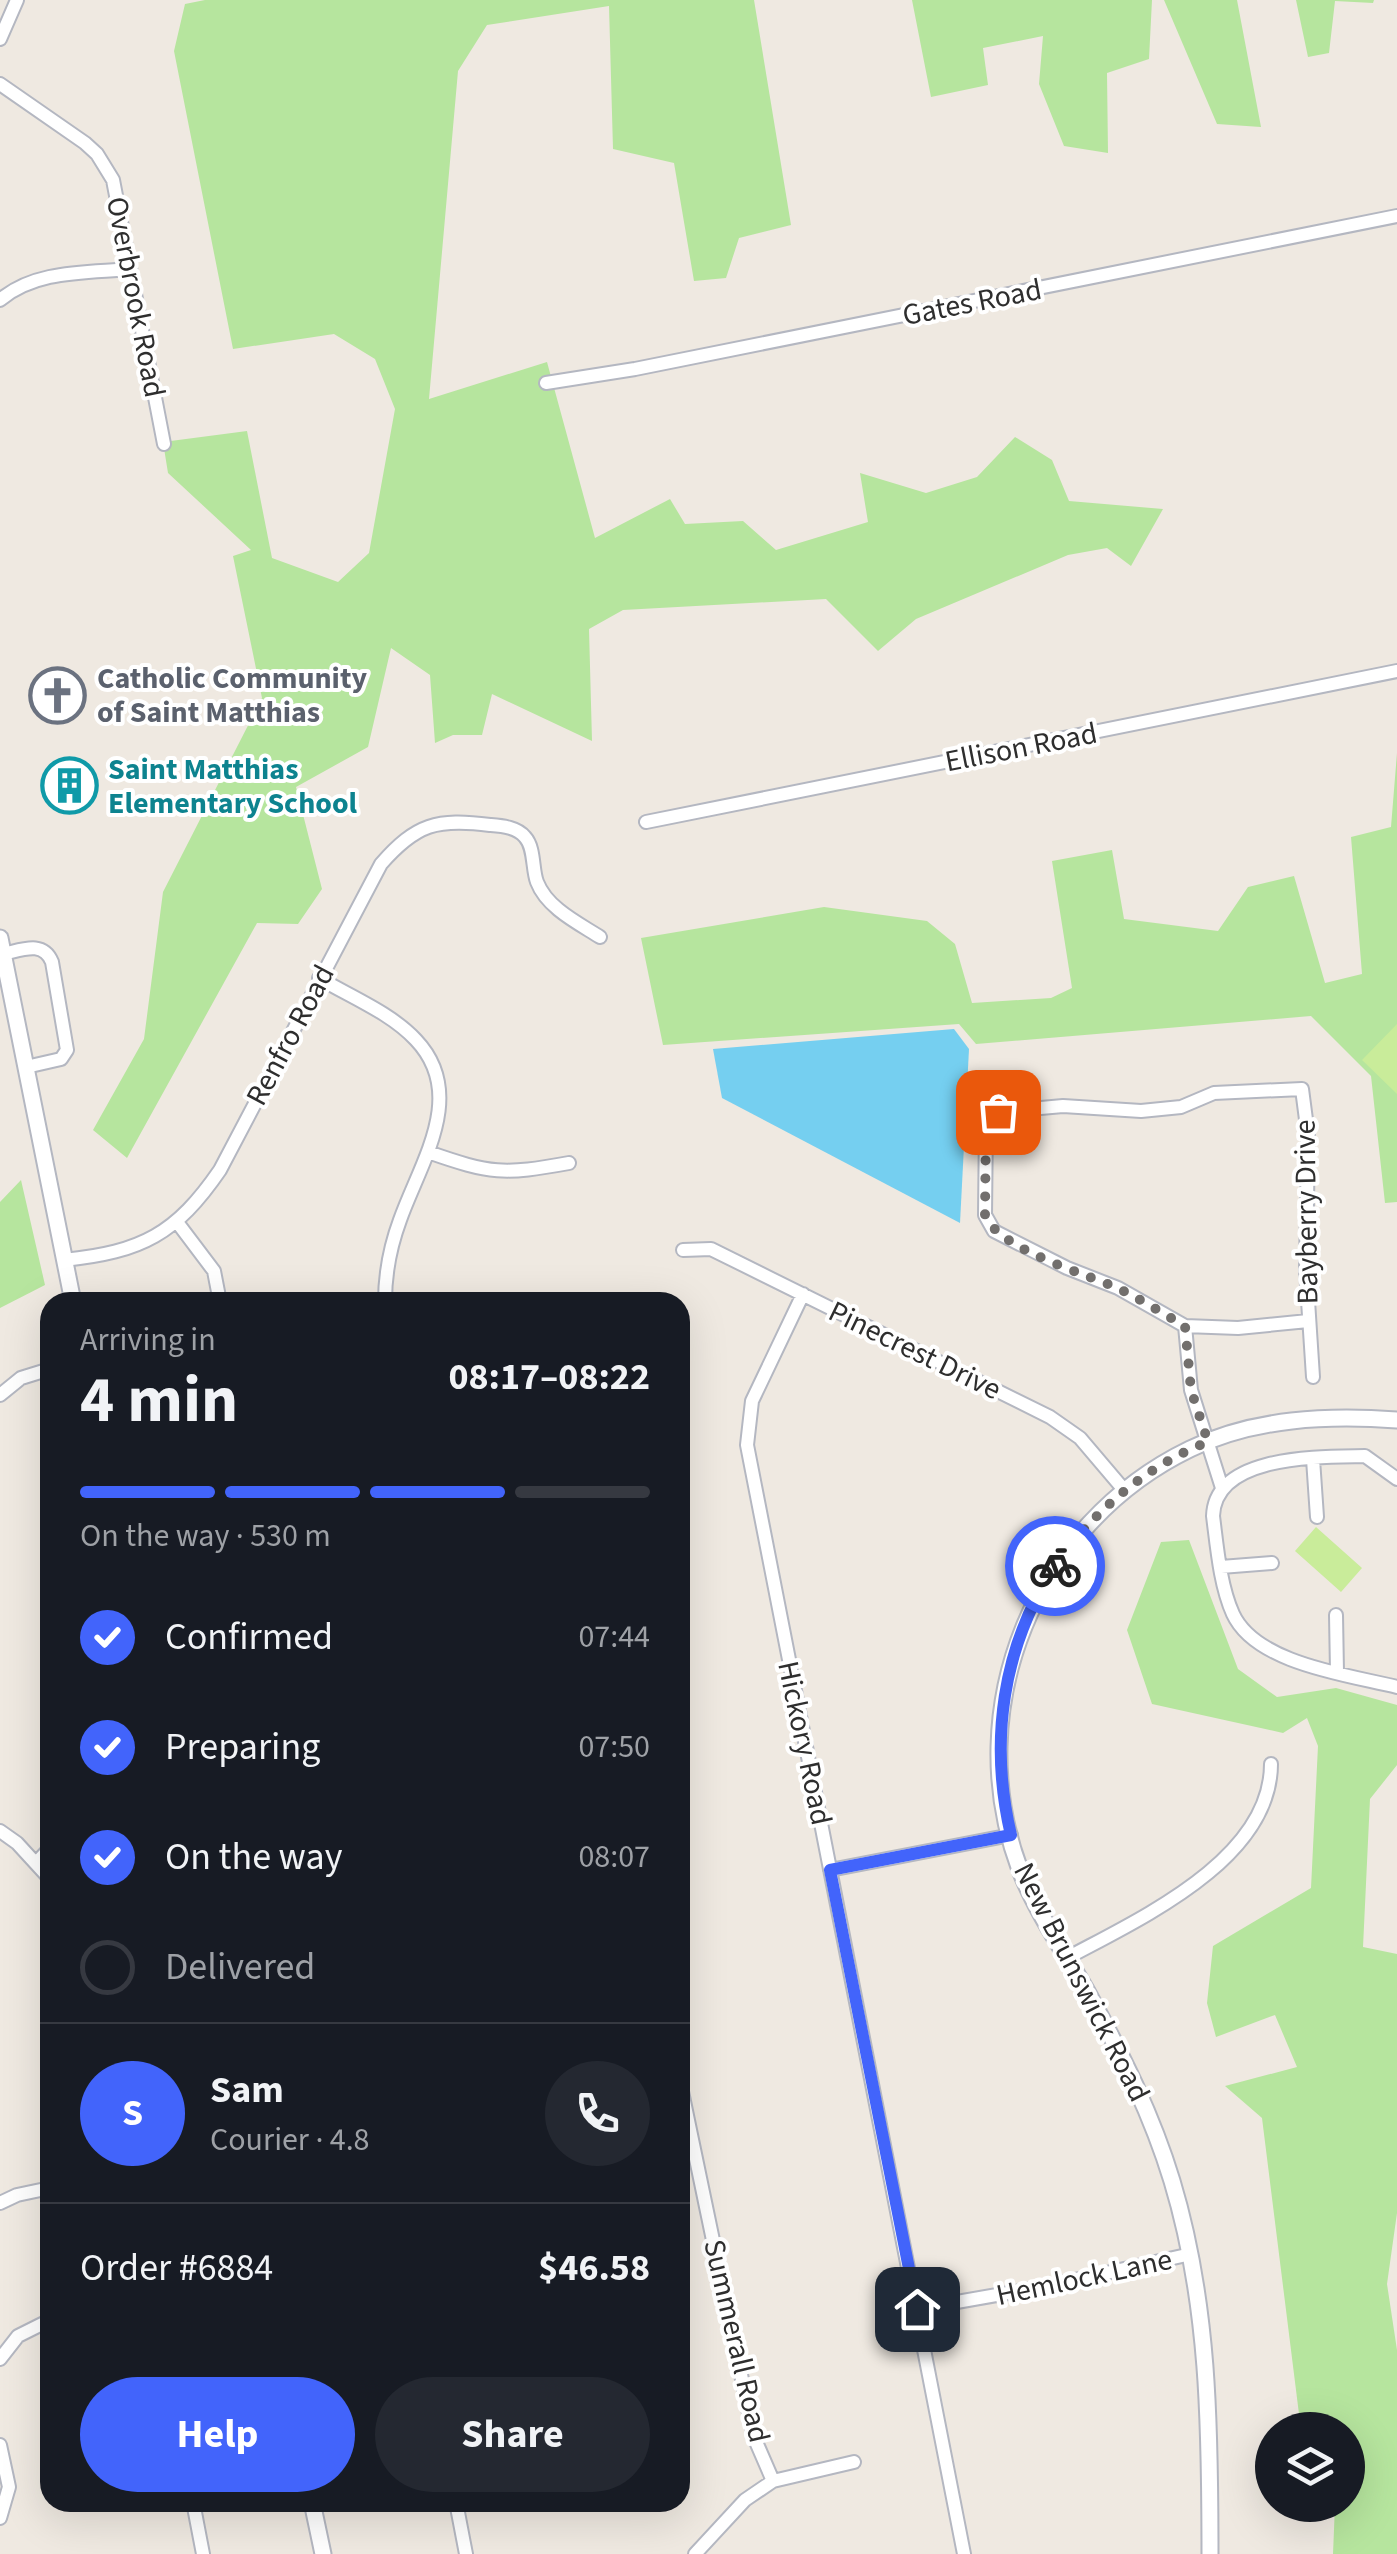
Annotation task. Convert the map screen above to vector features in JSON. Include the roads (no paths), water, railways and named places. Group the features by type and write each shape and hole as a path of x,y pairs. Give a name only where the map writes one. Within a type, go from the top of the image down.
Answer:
{"street":[{"path":"0,39 17,0"},
{"name":"Overbrook Road","path":"0,84 85,143 113,180 164,444"},
{"name":"Gates Road","path":"546,383 1397,216"},
{"path":"0,300 18,287 44,277 130,270"},
{"name":"Ellison Road","path":"646,822 1397,671"},
{"name":"Renfro Road","path":"64,1260 135,1246 177,1222 197,1203 220,1170 381,864 398,844 420,829 442,822 512,829 528,842 541,890 568,917 600,937"},
{"path":"26,1067 61,1060 66,1050 52,962 46,950 40,948 2,946 64,1260 71,1292"},
{"path":"319,978 414,1038 430,1056 440,1100 436,1133 395,1235 385,1277 386,1292"},
{"name":"Bayberry Drive","path":"1302,1089 1308,1135 1308,1321 1238,1328 1185,1326 1118,1288 1067,1268 994,1231 985,1215 986,1122 992,1114 1063,1106 1141,1111 1181,1106 1214,1094 1302,1089"},
{"path":"428,1152 488,1172 516,1172 569,1163"},
{"path":"177,1222 214,1271 218,1292"},
{"name":"Pinecrest Drive","path":"683,1250 711,1249 1050,1417 1080,1438 1125,1491"},
{"name":"Hickory Road","path":"803,1294 752,1401 747,1445 964,2554"},
{"path":"1308,1321 1313,1377"},
{"path":"1185,1326 1191,1390 1222,1488"},
{"path":"0,1395 21,1378 40,1372"},
{"name":"New Brunswick Road","path":"1210,2554 1206,2354 1192,2254 1153,2123 1138,2089 1020,1869 1003,1800 999,1735 1007,1680 1037,1593 1058,1562 1096,1517 1169,1460 1227,1434 1304,1419 1397,1420"},
{"path":"1397,1480 1365,1456 1261,1465 1222,1488 1213,1508 1232,1612 1246,1630 1283,1657 1397,1687"},
{"path":"1312,1460 1317,1517"},
{"path":"1221,1567 1272,1562"},
{"path":"1336,1614 1337,1672"},
{"path":"1067,1958 1165,1905 1201,1878 1258,1815 1271,1786 1271,1764"},
{"path":"0,1831 40,1866"},
{"path":"830,1870 1011,1835"},
{"path":"37,1862 40,1859"},
{"name":"Summerall Road","path":"690,2130 754,2437 773,2480"},
{"path":"0,2203 40,2190"},
{"name":"Hemlock Lane","path":"917,2309 1192,2254"},
{"path":"0,2359 18,2336 40,2325"},
{"path":"0,2446 9,2486 0,2518"},
{"path":"703,2551 745,2500 773,2480 854,2462"},
{"path":"194,2512 203,2554"},
{"path":"314,2512 323,2554"},
{"path":"458,2512 466,2554"}],"water":[{"path":"954,1029 969,1049 960,1223 722,1098 713,1049"}],"place":[{"name":"Catholic Community of Saint Matthias","path":"58,695"},
{"name":"Saint Matthias Elementary School","path":"69,786"}]}
